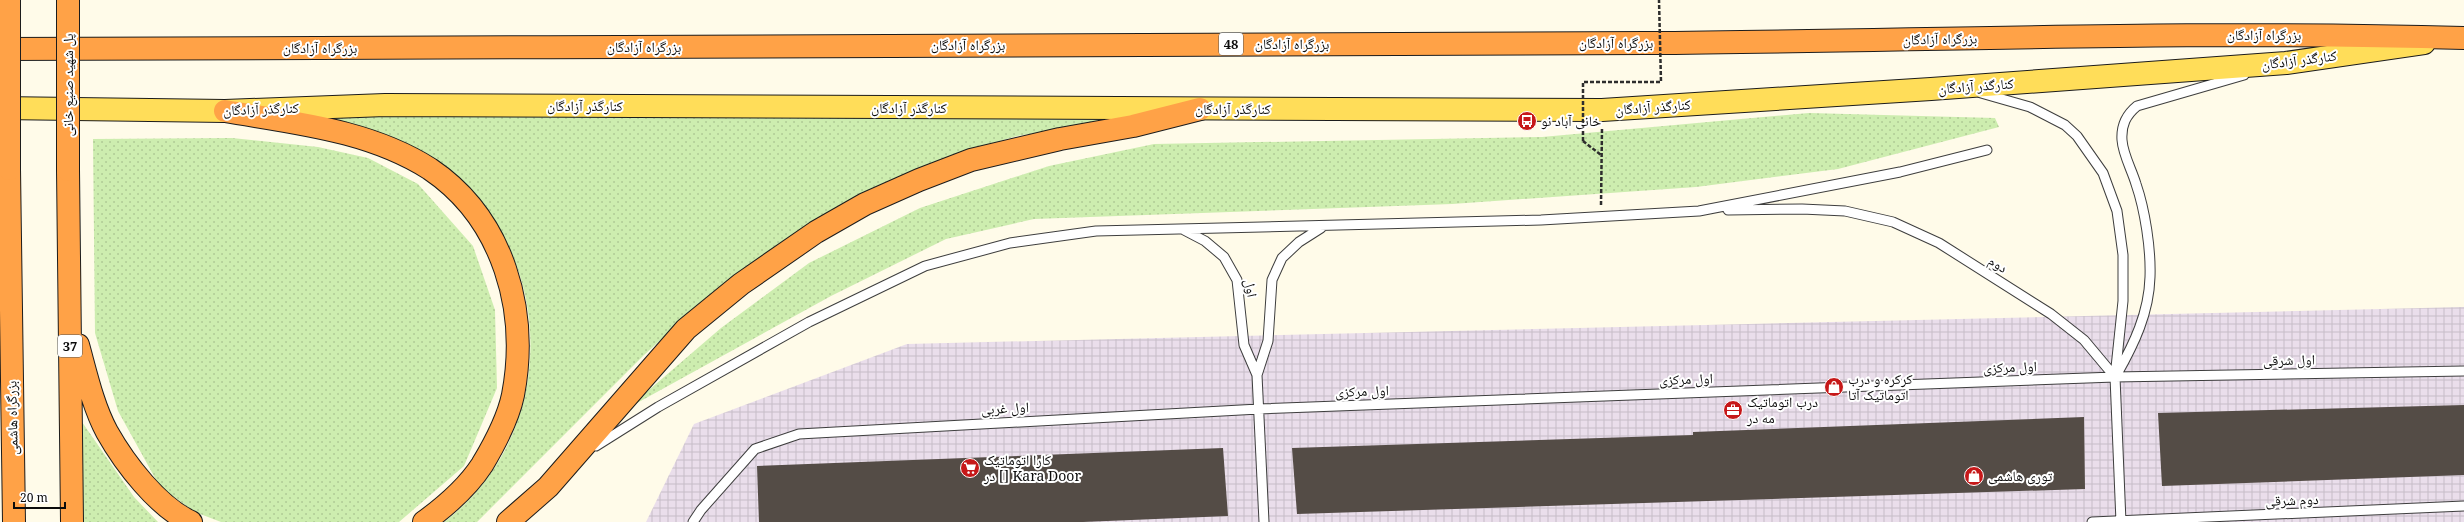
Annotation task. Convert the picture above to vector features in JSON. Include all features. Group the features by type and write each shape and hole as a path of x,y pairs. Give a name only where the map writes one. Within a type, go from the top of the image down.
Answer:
{"highway":[{"name":"بزرگراه هاشمی","path":"10,0 10,260 14,522"},
{"name":"پل شهید صنیع خانی","path":"68,0 70,313"},
{"name":"بزرگراه آزادگان","path":"0,49 1644,43 2345,34 2463,38"},
{"path":"508,522 548,487 686,329 741,284 823,228 864,204 919,180 971,160 1060,138 1133,126 1200,109"},
{"path":"225,111 333,130 380,144 430,170 470,205 488,230 514,296 518,348 512,397 491,449 481,466 447,506 424,522"},
{"path":"0,301 10,260"},
{"path":"70,313 89,386 107,432 137,476 175,515 191,522"},
{"name":"37","path":"70,313 72,522"}],"main road":[{"name":"کنارگذر آزادگان","path":"0,108 225,111 385,105 1602,110 1930,90 2286,63 2463,38"}],"lane":[{"path":"2115,377 2133,346 2147,308 2150,277 2149,247 2137,186 2122,139 2123,125 2128,113 2137,106 2286,63"},
{"path":"1930,90 1983,93 2030,107 2065,125 2078,136 2103,173 2117,211 2123,255 2123,301 2115,377 2121,521"},
{"path":"548,487 605,439 658,407 809,322 925,266 1010,243 1096,232 1322,227 1600,217 1699,211 1900,172 1987,150"},
{"name":"دوم","path":"1699,211 1802,209 1845,211 1893,222 1939,243 2051,314 2084,340 2115,377"},
{"name":"اول","path":"1264,522 1257,375 1268,341 1272,280 1282,258 1299,242 1322,227"},
{"name":"اول","path":"1182,229 1205,241 1224,257 1237,280 1244,345 1257,375"},
{"name":"اول شرقی","path":"2115,377 2464,371"},
{"name":"اول مرکزی","path":"1258,409 2115,377"},
{"name":"اول غربی","path":"693,522 701,510 755,449 799,434 1258,409"},
{"name":"دوم شرقی","path":"2092,522 2464,506"}],"path":[{"path":"1601,155 1583,140 1583,82 1661,82 1658,0"},
{"path":"1600,217 1602,110"}],"shaded area":[{"path":"2464,307 2464,522 646,522 694,424 907,344"}],"green space":[{"path":"1809,113 1995,118 1999,127 1838,169 1696,187 1452,204 1034,219 946,239 831,296 628,408 721,328 809,263 920,208 1049,166 1154,144 1542,137"},
{"path":"305,115 1131,117 1017,136 961,152 907,174 678,324 643,356 477,522 444,522 481,487 507,446 524,400 530,352 527,304 514,258 490,215 457,177 440,164 405,143 386,136 346,124"},
{"path":"232,138 318,147 368,158 418,184 473,246 495,310 497,388 464,466 399,522 221,522 195,512 160,487 118,411 95,333 93,139"},
{"path":"82,422 134,497 158,522 83,522"}],"building":[{"path":"2464,405 2464,475 2162,486 2158,413"},
{"path":"2084,417 2085,489 1297,514 1292,448 1693,435 1693,432"},
{"path":"1223,448 1228,516 1083,522 759,522 757,466"}],"place":[{"name":"خانی آباد نو","path":"1527,121"},
{"name":"کرکره و درب اتوماتیک آتا","path":"1834,387"},
{"name":"درب اتوماتیک مه در","path":"1733,410"},
{"name":"کارا اتوماتیک در [] Kara Door","path":"970,468"},
{"name":"توری هاشمی","path":"1974,476"}]}
